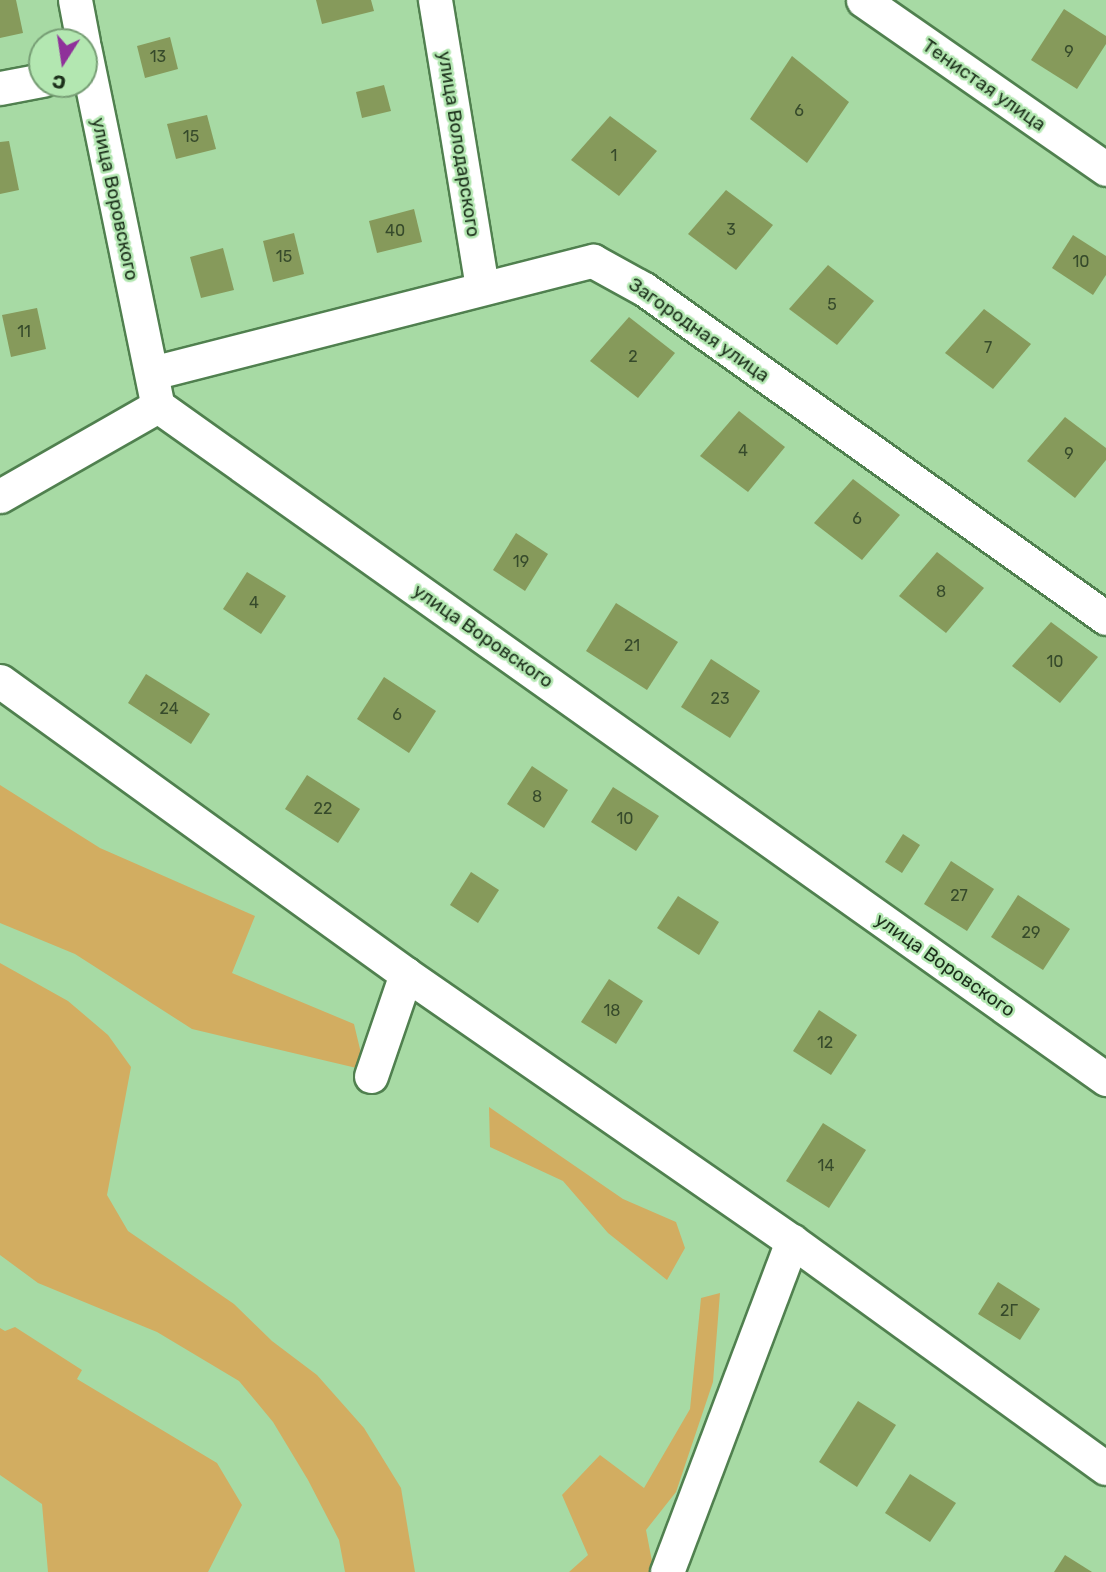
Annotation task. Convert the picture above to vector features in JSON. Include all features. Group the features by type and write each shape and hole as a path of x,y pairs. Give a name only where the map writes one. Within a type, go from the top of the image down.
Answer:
{"street":[{"name":"улица Воровского","path":"75,0 80,28"},
{"name":"улица Володарского","path":"435,0 482,287"},
{"name":"Тенистая улица","path":"863,0 1106,169"},
{"path":"0,88 28,83"},
{"name":"улица Воровского","path":"94,98 158,406 1106,1079"},
{"name":"Загородная улица","path":"152,373 482,287 593,261 644,289 1106,618"},
{"path":"0,496 158,406"},
{"path":"0,681 406,974 792,1241 1106,1468"},
{"path":"371,1076 406,974"},
{"path":"667,1572 792,1241"}],"shaded area":[{"path":"0,785 100,848 255,916 232,973 354,1024 365,1070 192,1029 75,954 0,923"},
{"path":"0,963 68,1001 108,1035 131,1067 107,1195 128,1231 234,1304 272,1341 317,1375 364,1428 401,1488 415,1572 345,1572 339,1540 308,1480 273,1422 239,1381 157,1332 38,1283 0,1255"},
{"path":"489,1107 623,1199 676,1222 685,1248 667,1280 608,1233 563,1181 490,1147"},
{"path":"720,1293 713,1382 676,1492 646,1530 654,1572 569,1572 588,1555 562,1495 600,1455 644,1488 690,1409 701,1298"},
{"path":"15,1327 82,1370 77,1379 217,1463 242,1505 208,1572 48,1572 42,1504 0,1475 0,1328 5,1331"}],"building":[{"path":"0,0 16,0 23,33 0,38"},
{"path":"316,0 371,0 374,11 322,24"},
{"path":"1064,9 1106,36 1106,44 1077,89 1031,60"},
{"path":"170,37 178,69 145,78 137,46"},
{"path":"792,56 849,102 807,163 750,119"},
{"path":"384,85 391,111 362,118 356,92"},
{"path":"207,115 216,149 176,159 167,124"},
{"path":"610,116 657,151 619,196 571,160"},
{"path":"9,141 19,190 0,194 0,142"},
{"path":"726,190 773,225 736,270 688,234"},
{"path":"414,209 422,242 377,253 369,221"},
{"path":"294,233 304,274 273,282 263,241"},
{"path":"1073,235 1106,256 1106,275 1093,295 1052,268"},
{"path":"223,248 234,290 201,298 190,257"},
{"path":"828,265 874,301 837,345 789,309"},
{"path":"37,308 46,349 11,357 2,315"},
{"path":"984,309 1031,344 993,389 945,353"},
{"path":"629,317 675,353 638,398 590,361"},
{"path":"739,411 785,447 748,492 700,456"},
{"path":"1065,417 1106,448 1106,460 1075,498 1027,461"},
{"path":"853,479 900,515 862,560 814,523"},
{"path":"516,533 548,554 525,591 493,570"},
{"path":"937,552 984,588 946,633 899,596"},
{"path":"247,572 286,596 261,634 223,609"},
{"path":"616,603 678,642 647,690 586,651"},
{"path":"1051,622 1098,657 1060,703 1012,666"},
{"path":"711,659 760,691 730,738 681,707"},
{"path":"146,674 210,714 191,744 128,703"},
{"path":"384,677 436,711 409,753 357,719"},
{"path":"532,766 568,790 544,828 507,804"},
{"path":"307,775 360,809 338,843 285,809"},
{"path":"613,787 659,816 636,851 591,822"},
{"path":"903,834 920,845 902,873 885,862"},
{"path":"951,861 994,889 967,931 924,904"},
{"path":"471,872 499,890 478,923 450,905"},
{"path":"1018,895 1070,929 1043,970 991,937"},
{"path":"678,896 719,922 699,955 657,928"},
{"path":"609,979 643,1001 616,1044 581,1022"},
{"path":"819,1010 857,1035 831,1075 793,1051"},
{"path":"823,1123 866,1150 829,1208 786,1181"},
{"path":"998,1282 1040,1309 1020,1340 978,1314"},
{"path":"858,1401 896,1425 857,1487 819,1462"},
{"path":"910,1474 956,1503 930,1542 885,1513"},
{"path":"1065,1555 1092,1572 1054,1572"}]}
